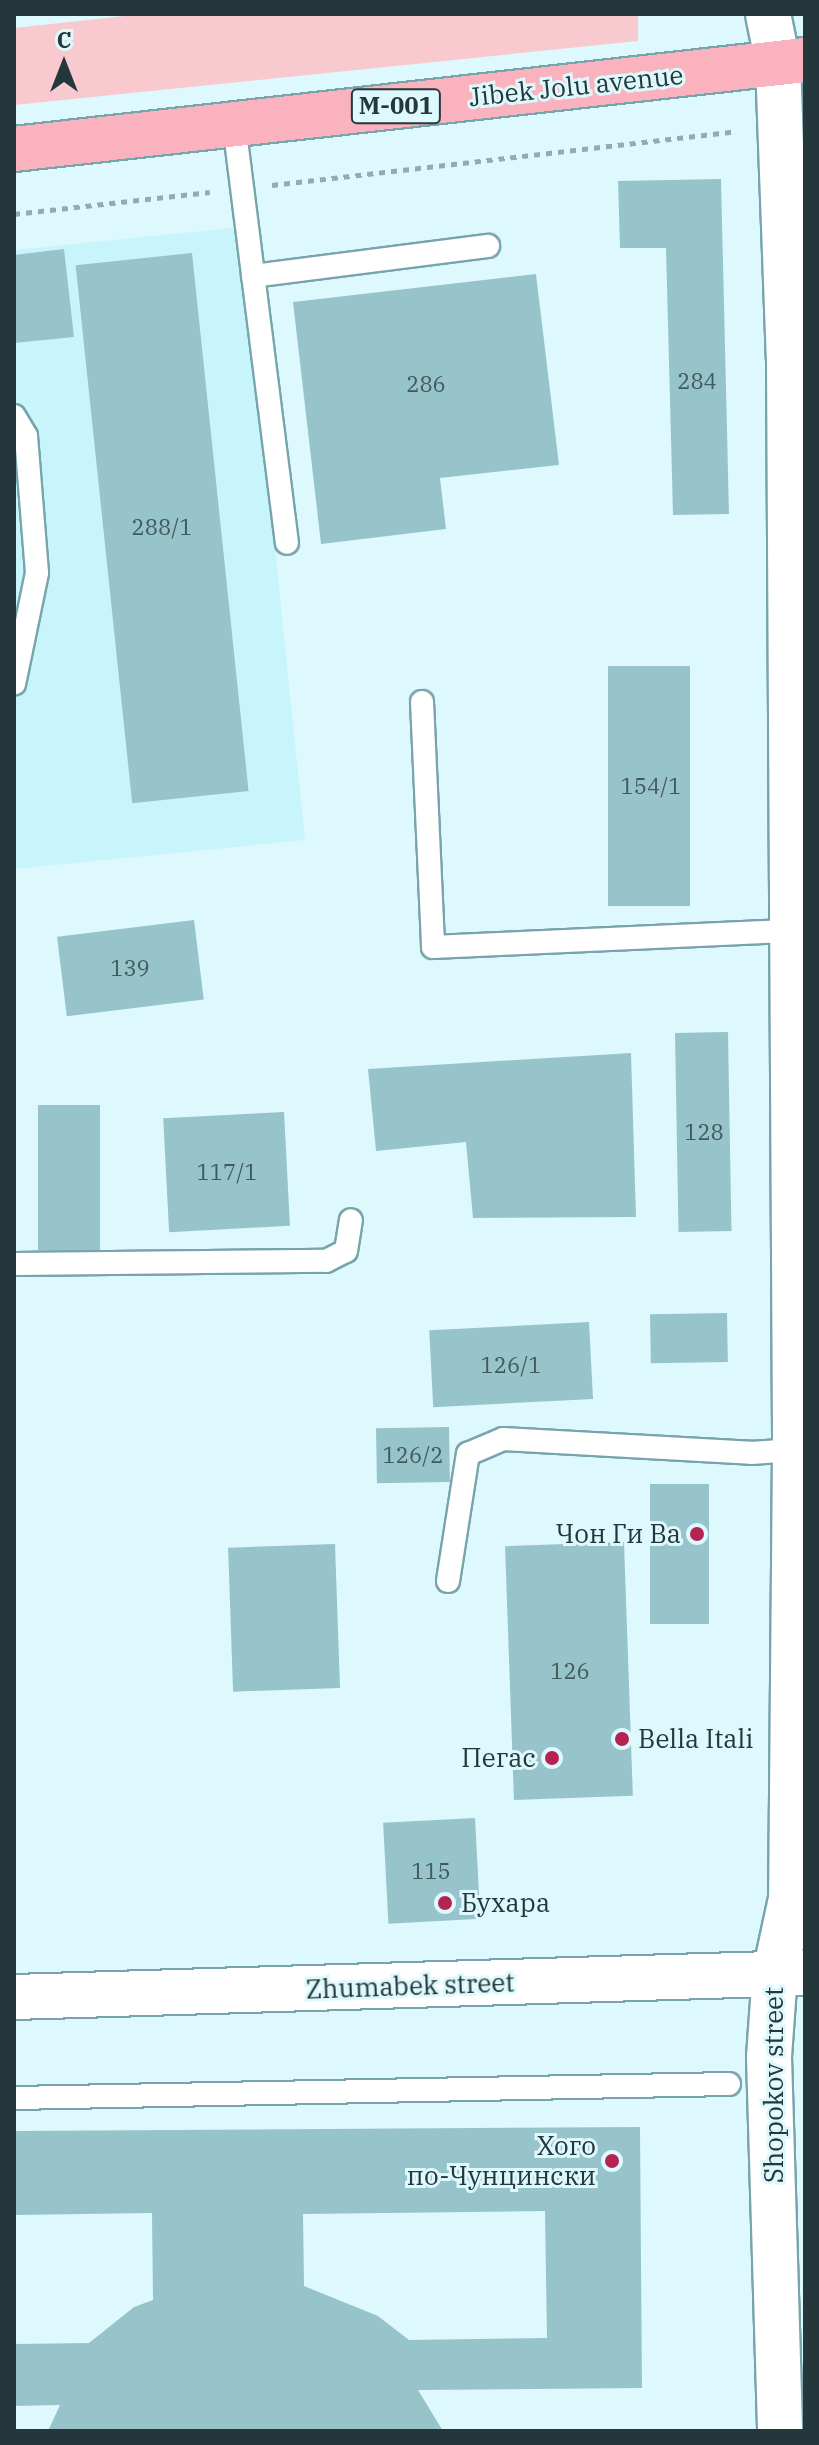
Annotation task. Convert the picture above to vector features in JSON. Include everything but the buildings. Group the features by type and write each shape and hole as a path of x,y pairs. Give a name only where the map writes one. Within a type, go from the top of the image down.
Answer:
{"main road":[{"name":"Jibek Jolu avenue","path":"14,149 792,62"}],"street":[{"name":"Shopokov street","path":"768,14 792,62 797,357 792,931 795,1450 790,1973 769,2057 780,2431"},
{"name":"Zhumabek street","path":"14,1997 790,1973"}],"lane":[{"path":"234,124 287,543"},
{"path":"253,276 488,246"},
{"path":"14,416 26,436 37,573 14,684"},
{"path":"422,702 433,947 792,931"},
{"path":"14,1264 326,1261 346,1251 351,1220"},
{"path":"448,1581 468,1454 503,1439 751,1453 795,1450"},
{"path":"14,2098 729,2084"}],"path":[{"path":"14,214 732,132"}],"shaded area":[{"path":"143,14 638,14 638,41 14,105 14,28"},
{"path":"242,227 305,840 14,869 14,250"}],"place":[{"name":"Чон Ги Ва","path":"697,1534"},
{"name":"Bella Itali","path":"622,1739"},
{"name":"Пегас","path":"552,1758"},
{"name":"Бухара","path":"445,1903"},
{"name":"Хого по-Чунцински","path":"612,2161"}]}
